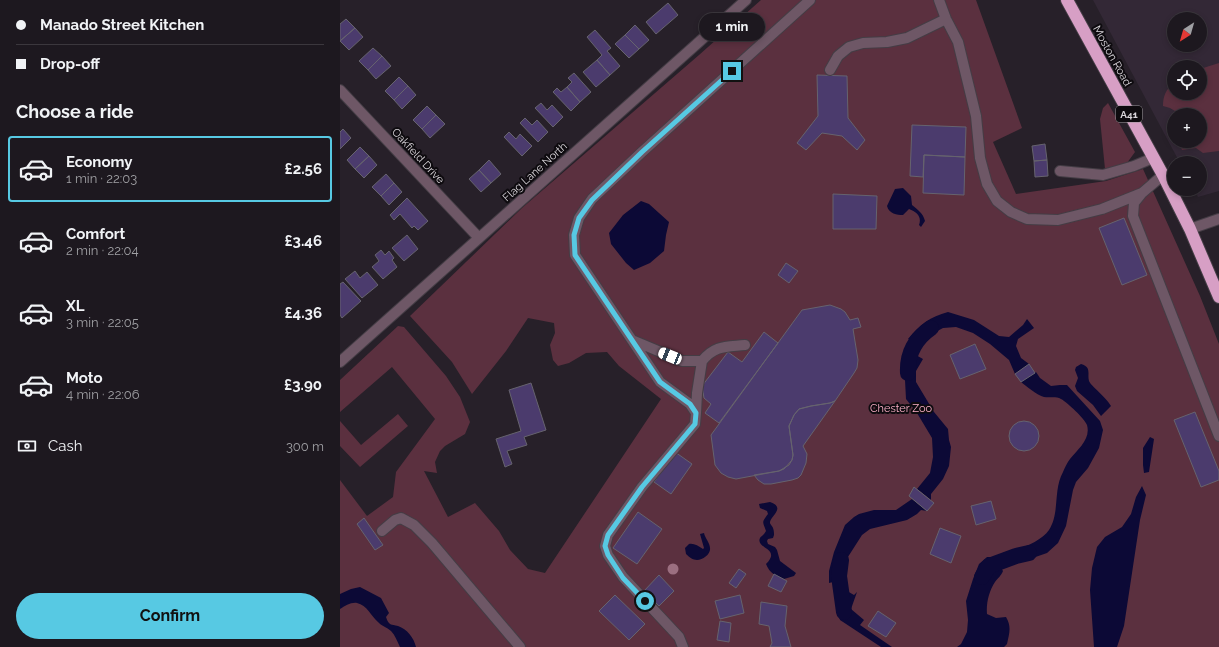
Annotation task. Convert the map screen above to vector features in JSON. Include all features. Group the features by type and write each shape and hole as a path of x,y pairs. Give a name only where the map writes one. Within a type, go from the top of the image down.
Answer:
{"highway":[{"name":"Moston Road","path":"1067,0 1163,175 1190,229 1219,297"}],"street":[{"name":"Flag Lane North","path":"340,362 746,0"},
{"path":"696,413 690,404 660,382 575,255 574,235 579,218 592,200 642,152 810,0"},
{"path":"939,0 946,19 958,42 976,116 980,158 987,184 997,201 1011,212 1027,219 1058,220 1102,209 1142,193"},
{"path":"830,70 838,56 849,47 863,43 887,42 906,38 946,19"},
{"name":"Oakfield Drive","path":"340,90 479,238"},
{"path":"1060,170 1103,175 1134,166 1153,158"},
{"path":"1163,175 1142,193 1134,203 1133,216 1219,436"},
{"path":"1190,229 1219,220"},
{"path":"632,340 682,361 702,361"},
{"path":"683,647 679,638 623,578 608,555 605,546 608,535 642,487 695,424 697,394 702,361 707,354 717,348 745,345"},
{"path":"382,531 394,520 401,518 414,525 432,543 520,647"}],"shaded area":[{"path":"1093,0 1219,0 1219,191 1207,194 1207,156 1176,156 1172,148 1207,148 1207,108 1167,108 1167,139"},
{"path":"903,188 911,196 912,205 924,218 925,221 921,227 919,225 919,217 912,210 909,209 901,215 894,214 888,209 887,206 895,189"},
{"path":"641,201 649,204 669,222 664,251 650,263 634,270 626,263 611,244 609,233 623,215"},
{"path":"948,312 974,320 999,336 1009,337 1023,325 1027,319 1034,328 1018,339 1016,346 1021,358 1029,364 1015,374 1009,360 990,344 973,333 956,327 943,328 930,335 921,345 908,339 926,322 936,316"},
{"path":"905,349 923,359 916,371 916,382 934,412 948,429 951,447 949,466 943,479 931,494 931,500 917,489 930,473 933,457 932,438 917,413 906,399 904,361"},
{"path":"1081,364 1088,369 1090,383 1111,406 1101,416 1093,405 1077,391 1075,386 1078,378 1075,370 1076,367"},
{"path":"1036,372 1040,378 1051,386 1067,385 1100,421 1103,430 1099,448 1088,468 1076,482 1066,526 1058,543 1047,553 1012,565 1004,554 1022,548 1040,539 1049,530 1054,516 1060,479 1068,462 1080,448 1088,430 1083,419 1064,401 1057,398 1041,396 1021,382"},
{"path":"1150,437 1154,439 1149,472 1144,473 1143,448"},
{"path":"1142,486 1146,495 1140,520 1124,626 1117,647 1094,647 1090,590 1092,568 1097,547 1105,537 1122,527 1131,514 1136,497"},
{"path":"912,499 927,511 921,510 907,520 870,529 862,535 846,560 845,579 829,583 829,571 834,552 845,525 859,514 874,510 896,510"},
{"path":"770,502 775,504 777,510 770,521 774,535 773,538 768,539 768,544 775,547 780,561 796,573 794,576 784,579 773,574 769,570 766,564 770,559 770,552 759,542 760,538 766,531 763,522 768,514 767,511 760,508 759,504"},
{"path":"704,533 710,546 710,550 702,559 693,559 686,554 685,548 691,544 703,549 700,534"},
{"path":"987,557 994,557 1003,571 995,582 990,593 987,614 996,618 1006,617 1009,627 1007,644 1004,647 957,647 961,644 967,632 968,620 966,601 973,579 979,564"},
{"path":"360,587 381,598 389,613 386,617 388,622 401,627 407,632 412,637 416,647 400,647 391,631 375,620 366,608 360,604 348,604 340,609 340,594"},
{"path":"836,591 847,591 854,595 857,592 851,609 864,620 860,625 892,647 881,647 840,620 837,611"}],"green space":[{"name":"Chester Zoo","path":"761,0 976,0 1022,128 993,142 1016,194 1106,181 1143,169 1200,296 1219,344 1219,647 340,647 340,480 367,516 393,497 396,472 435,419 392,367 340,412 340,380 398,326 404,327 446,376 460,397 470,422 465,434 445,446 440,451 435,462 437,473 424,471 448,517 475,503 499,531 510,550 528,569 545,573 661,399 619,366 607,352 586,353 569,363 558,366 553,360 550,345 555,333 554,323 528,318 506,351 472,394 452,362 410,316 522,208"},
{"path":"1219,63 1219,151 1203,153 1196,148 1207,148 1207,108 1170,108 1163,106 1167,91 1167,100 1207,100 1207,67"},
{"path":"1108,103 1135,152 1127,163 1105,169 1100,119 1103,108"},
{"path":"1181,148 1196,148 1182,150"},
{"path":"398,414 408,426 360,467 340,446 340,421 361,445"}],"building":[{"path":"668,3 678,15 656,34 646,22"},
{"path":"346,19 355,28 340,41 340,24"},
{"path":"635,25 649,40 639,49 625,35"},
{"path":"355,28 363,37 349,50 340,41"},
{"path":"595,30 611,48 607,51 620,66 610,75 597,60 602,55 587,37"},
{"path":"625,35 639,49 629,58 615,44"},
{"path":"373,48 382,56 368,70 359,61"},
{"path":"382,56 391,66 376,79 368,70"},
{"path":"597,60 610,75 596,87 583,72"},
{"path":"574,73 591,92 580,102 567,87 572,82 568,78"},
{"path":"817,75 847,76 848,118 865,140 857,150 842,136 822,133 806,150 797,143 818,116"},
{"path":"399,77 408,86 394,100 385,91"},
{"path":"408,86 416,95 402,109 394,100"},
{"path":"567,87 580,102 571,111 553,92 557,88 561,92"},
{"path":"541,103 547,110 552,105 563,117 553,127 535,108"},
{"path":"427,106 436,115 422,129 413,120"},
{"path":"436,115 445,124 430,138 422,129"},
{"path":"525,118 532,125 537,120 548,132 538,142 520,123"},
{"path":"912,125 966,127 965,157 924,155 923,177 910,176"},
{"path":"343,129 351,138 340,149 340,132"},
{"path":"509,132 516,139 520,134 532,146 522,156 504,137"},
{"path":"1045,144 1047,160 1034,161 1032,146"},
{"path":"360,147 369,156 355,169 347,160"},
{"path":"924,155 965,157 964,195 923,193"},
{"path":"369,156 377,165 364,178 355,169"},
{"path":"489,160 501,174 491,183 479,170"},
{"path":"1047,160 1048,176 1035,177 1034,161"},
{"path":"479,170 491,183 481,192 469,179"},
{"path":"386,174 394,183 381,196 372,187"},
{"path":"394,183 402,192 389,205 381,196"},
{"path":"833,194 877,196 876,229 833,229"},
{"path":"407,198 428,221 418,230 414,226 412,228 400,214 394,220 390,215"},
{"path":"1124,218 1147,275 1122,285 1099,228"},
{"path":"407,235 418,249 404,261 392,248"},
{"path":"381,250 385,255 389,251 394,258 392,260 397,267 383,279 372,267 379,261 375,255"},
{"path":"786,263 798,271 789,283 778,275"},
{"path":"355,271 360,278 367,272 378,285 362,298 345,279"},
{"path":"343,282 361,301 342,318 340,315 340,284"},
{"path":"830,305 845,312 850,320 858,318 861,327 853,329 858,360 857,368 854,373 835,401 799,409 794,415 789,426 793,455 792,460 784,469 736,479 721,473 715,465 711,435 802,310"},
{"path":"764,332 778,343 719,423 705,413 711,404 704,398 702,386 728,352 742,362"},
{"path":"975,344 986,369 960,379 950,355"},
{"path":"1029,364 1035,373 1021,382 1015,374"},
{"path":"531,383 546,430 524,437 527,445 507,451 512,464 505,467 496,439 521,431 509,390"},
{"path":"835,401 803,446 807,454 806,463 801,475 792,480 771,484 764,484 758,480 754,475 779,471 789,465 792,460 793,455 789,426 794,415 799,409"},
{"path":"1195,412 1219,471 1219,480 1201,487 1174,420"},
{"path":"1024,421 1035,425 1039,436 1035,447 1024,451 1013,447 1009,436 1013,425"},
{"path":"675,452 692,464 671,494 654,482"},
{"path":"914,487 934,503 927,511 909,496"},
{"path":"991,501 996,519 976,525 971,506"},
{"path":"638,512 662,529 637,564 613,548"},
{"path":"364,518 383,545 375,550 357,524"},
{"path":"940,528 961,536 951,563 930,554"},
{"path":"739,569 746,574 736,588 729,583"},
{"path":"774,574 787,581 781,592 768,586"},
{"path":"659,575 674,591 659,606 644,591"},
{"path":"615,595 645,624 629,640 599,611"},
{"path":"740,595 744,613 720,619 715,601"},
{"path":"761,602 787,606 785,626 791,647 770,647 772,643 769,626 759,624"},
{"path":"878,611 896,623 886,637 868,626"},
{"path":"720,621 731,623 729,642 717,640"}],"waterway":[{"path":"908,373 909,359 913,347 925,332 931,328"},
{"path":"982,577 989,566 1029,553"},
{"path":"841,560 839,576 844,612"}],"route":[{"path":"645,601 623,578 608,555 605,546 608,535 642,487 695,424 696,413 690,404 660,382 575,255 574,235 579,218 592,200 642,152 732,71"}]}
